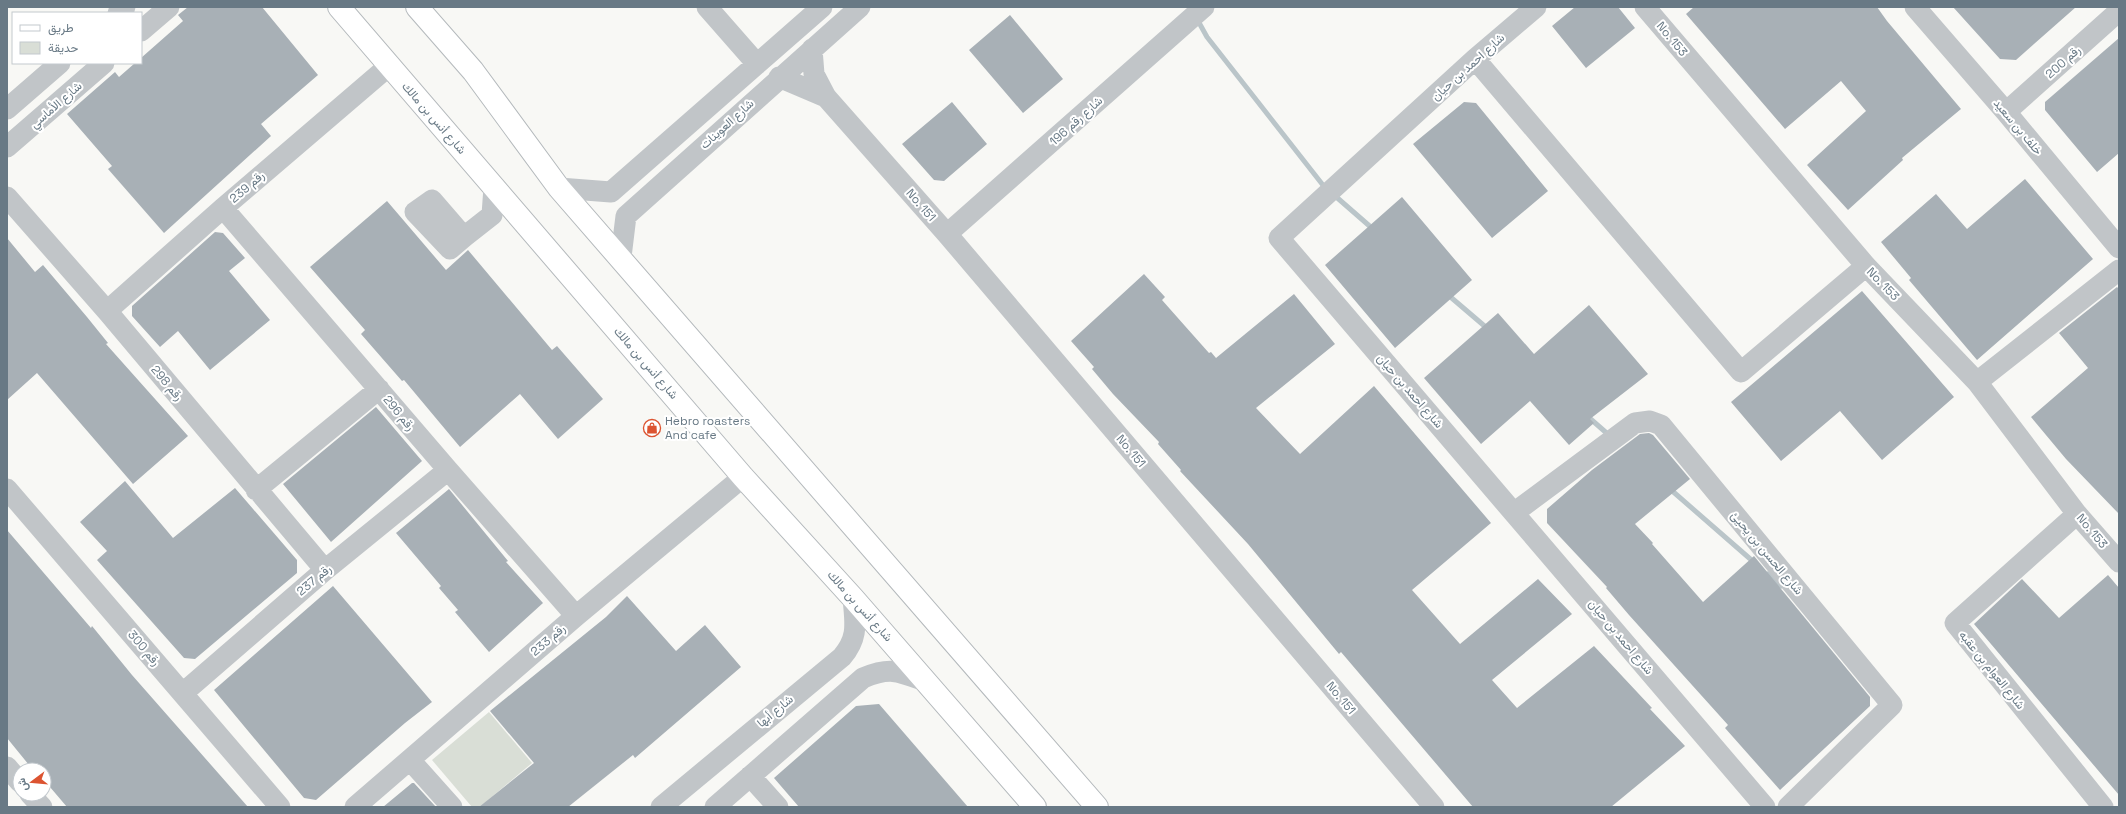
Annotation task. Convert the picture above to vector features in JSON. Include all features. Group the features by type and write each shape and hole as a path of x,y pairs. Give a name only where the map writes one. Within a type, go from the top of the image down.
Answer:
{"main road":[{"name":"شارع أنس بن مالك","path":"339,7 743,476 853,598 1035,807"},
{"path":"417,7 473,71 559,188 621,257 1096,807"}],"street":[{"path":"142,30 169,7"},
{"path":"707,7 757,64"},
{"name":"شارع العوينات","path":"559,188 611,192 654,152 822,7"},
{"name":"شارع العوينات","path":"621,257 626,216 779,77 860,7"},
{"name":"شارع رقم 196","path":"947,234 1204,7"},
{"name":"شارع احمد بن حيان","path":"1536,7 1475,60 1279,238 1515,512 1765,807"},
{"name":"No. 153","path":"1645,7 1866,266 1977,382 2077,514 2119,562"},
{"name":"خلف بن سعيد","path":"1915,7 2006,112 2119,248"},
{"name":"رقم 200","path":"2006,112 2119,11"},
{"name":"No. 151","path":"812,49 814,74 826,97 947,234 1434,807"},
{"path":"1475,60 1741,372 1866,266"},
{"path":"7,109 59,64"},
{"name":"شارع الأماسي","path":"7,148 103,64"},
{"name":"رقم 239","path":"107,311 223,208 390,65"},
{"name":"No. 151","path":"779,77 826,97"},
{"path":"654,152 644,170 643,176 647,180 658,179 675,170"},
{"path":"464,238 492,215 494,187"},
{"name":"رقم 298","path":"7,197 107,311 256,490 325,570"},
{"name":"رقم 296","path":"223,208 448,470 576,616"},
{"path":"1977,382 2119,270"},
{"path":"256,490 379,389"},
{"name":"شارع الحسن بن يحيئ","path":"1515,512 1635,423 1650,422 1661,425 1892,705 1788,807"},
{"name":"رقم 237","path":"183,693 325,570 448,470"},
{"name":"رقم 233","path":"355,807 576,616 743,476"},
{"name":"رقم 300","path":"7,489 280,807"},
{"name":"شارع العوام بن عقبه","path":"2077,514 1954,623 2103,807"},
{"name":"شارع أبها","path":"661,807 822,672 842,657 851,646 855,631 853,598"},
{"path":"715,807 863,678 877,672 895,670 927,682"},
{"path":"822,672 842,695"},
{"path":"410,760 452,807"},
{"path":"750,776 778,807"}],"green space":[{"path":"489,712 532,763 480,807 472,807 432,760"}],"building":[{"path":"188,7 262,7 318,75 261,124 271,136 164,233 108,169 112,166 67,114 115,72 119,77 134,64 142,64 142,57 183,21 178,15"},
{"path":"1575,7 1618,7 1635,28 1586,68 1552,26"},
{"path":"1694,7 1877,7 1961,109 1902,158 1903,160 1848,210 1807,165 1866,111 1841,81 1785,129 1686,14"},
{"path":"1953,7 2076,7 2016,60 2000,59"},
{"path":"1010,15 1063,79 1023,113 969,50"},
{"path":"2119,38 2119,153 2097,172 2045,110 2045,102"},
{"path":"952,102 987,144 944,181 934,180 902,144"},
{"path":"1464,102 1476,103 1548,191 1492,238 1413,144"},
{"path":"2025,179 2093,259 1977,360 1909,280 1911,278 1881,242 1936,194 1967,229"},
{"path":"1402,197 1472,280 1395,348 1325,265"},
{"path":"387,201 446,270 468,250 552,350 557,346 603,399 558,439 520,394 460,447 404,380 402,381 361,334 365,330 310,267"},
{"path":"215,232 223,233 245,258 229,271 270,320 210,370 178,331 160,347 132,316 132,306"},
{"path":"7,238 35,272 43,265 108,343 106,344 188,436 133,484 37,373 7,400"},
{"path":"1144,274 1165,297 1162,300 1209,353 1211,352 1216,358 1294,294 1335,344 1256,408 1300,454 1374,386 1491,523 1412,590 1460,644 1538,579 1572,614 1492,680 1517,708 1594,646 1685,746 1611,807 1473,807 1341,652 1339,654 1248,544 1180,471 1181,470 1158,444 1159,442 1113,394 1092,369 1094,367 1071,341"},
{"path":"2117,287 2119,289 2119,514 2066,459 2031,417 2088,368 2059,333"},
{"path":"1862,291 1954,397 1882,460 1840,411 1781,461 1731,402"},
{"path":"1589,305 1648,374 1590,419 1594,423 1569,445 1530,401 1481,444 1424,378 1498,313 1534,354"},
{"path":"376,407 422,461 331,542 283,484"},
{"path":"1649,433 1653,435 1690,479 1635,524 1703,602 1754,556 1870,697 1870,706 1780,790 1725,728 1728,725 1629,615 1606,588 1607,587 1547,523 1547,509 1592,470 1640,434"},
{"path":"125,481 173,538 235,488 297,560 297,573 195,659 184,658 97,560 107,551 80,522"},
{"path":"449,489 508,561 506,562 543,603 489,652 455,612 458,610 439,588 441,586 396,533"},
{"path":"7,530 248,807 67,807 52,789 52,762 27,762 7,738"},
{"path":"2108,575 2119,588 2119,795 1974,624 2022,579 2059,618"},
{"path":"333,586 432,702 405,723 316,800 304,798 214,690"},
{"path":"627,596 676,651 705,625 741,667 635,758 633,755 568,807 479,807 534,763 490,711 606,617"},
{"path":"879,704 968,807 799,807 774,778 856,706"},
{"path":"412,783 414,783 436,807 383,807"}],"waterway":[{"path":"1197,19 1207,37 1326,189"},
{"path":"1334,195 1373,229"},
{"path":"1447,294 1488,329"},
{"path":"1586,415 1610,436"},
{"path":"1670,489 1756,564"},
{"path":"1768,574 1781,586"}],"place":[{"name":"Hebro roasters And cafe","path":"652,428"}]}
